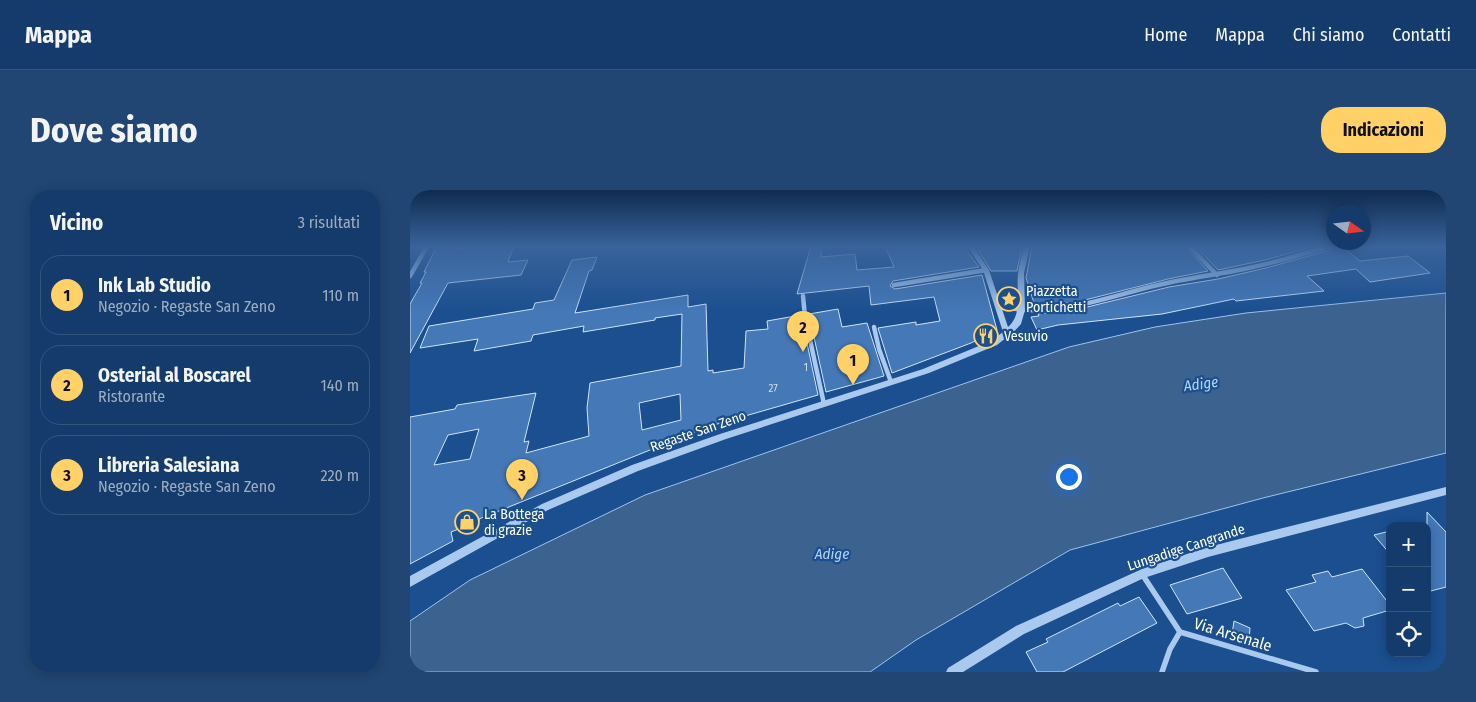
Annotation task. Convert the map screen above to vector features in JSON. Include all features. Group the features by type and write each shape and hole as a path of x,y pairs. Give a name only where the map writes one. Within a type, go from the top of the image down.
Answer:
{"street":[{"path":"894,285 986,270 1007,334 1017,324 1020,310 1022,268"},
{"path":"1211,268 1217,275"},
{"path":"997,305 1038,312 1073,306 1159,285 1246,268"},
{"path":"803,296 805,317 824,404"},
{"path":"874,327 879,349 891,382"},
{"name":"Regaste San Zeno","path":"410,582 546,507 636,468 714,439 891,382 994,343 1007,334"},
{"name":"Lungadige Cangrande","path":"952,672 1020,630 1142,574 1208,552 1446,491"},
{"name":"Via Arsenale","path":"1142,574 1180,632 1316,672"},
{"path":"1162,672 1170,649 1180,632"}],"water":[{"name":"Adige","path":"1446,293 1446,453 1263,498 1070,550 916,640 870,672 410,672 410,621 470,580 645,495 1069,347 1155,327 1246,313"}],"building":[{"path":"426,268 524,268 521,275 448,283 410,353 410,304 422,283 420,283 426,272 424,272"},
{"path":"568,268 593,268 589,271 575,313 688,295 688,307 706,304 708,371 713,370 713,373 744,368 746,331 768,329 767,321 801,315 818,395 707,427 479,519 479,521 451,532 453,541 410,564 410,417 455,409 457,405 536,393 524,442 529,441 526,453 589,436 587,408 590,383 681,366 682,314 583,332 584,326 533,335 531,341 474,351 478,339 420,348 429,326 533,309 535,303 554,300","holes":["680,394 681,420 642,430 639,403","479,429 470,459 434,465 448,435"]},
{"path":"804,268 857,268 857,270 970,268 893,281 890,286 895,289 982,275 997,330 971,343 892,373 878,328 916,322 916,325 940,321 934,297 871,305 869,286 797,294"},
{"path":"989,268 1018,268 1017,271 991,271"},
{"path":"1028,268 1206,268 1208,271 1077,302 1035,306 1026,278"},
{"path":"1264,268 1424,268 1430,273 1370,282 1356,269 1307,276 1324,291 1236,301 1234,299 1162,314 1058,325 1037,330 1031,317 1039,316 1038,314 1079,309 1169,287 1218,279"},
{"path":"838,309 842,327 867,323 884,376 826,392 809,314"},
{"path":"1427,512 1446,532 1446,587 1431,591 1431,522 1427,522"},
{"path":"1386,532 1386,549 1374,535"},
{"path":"1223,568 1242,598 1187,614 1170,585"},
{"path":"1362,569 1386,600 1386,611 1363,618 1364,626 1355,628 1346,623 1314,631 1286,590 1316,582 1312,575 1328,571 1332,577"},
{"path":"1139,597 1157,623 1063,672 1037,672 1026,652 1048,642 1046,639 1118,603 1120,606"},
{"path":"1234,621 1250,628 1249,641 1232,634"}],"place":[{"name":"Piazzetta Portichetti","path":"1009,299"},
{"name":"Vesuvio","path":"986,336"},
{"name":"Osterial al Boscarel","path":"803,352"},
{"name":"Ink Lab Studio","path":"853,385"},
{"name":"Libreria Salesiana","path":"522,500"},
{"name":"La Bottega di grazie","path":"467,522"}]}
